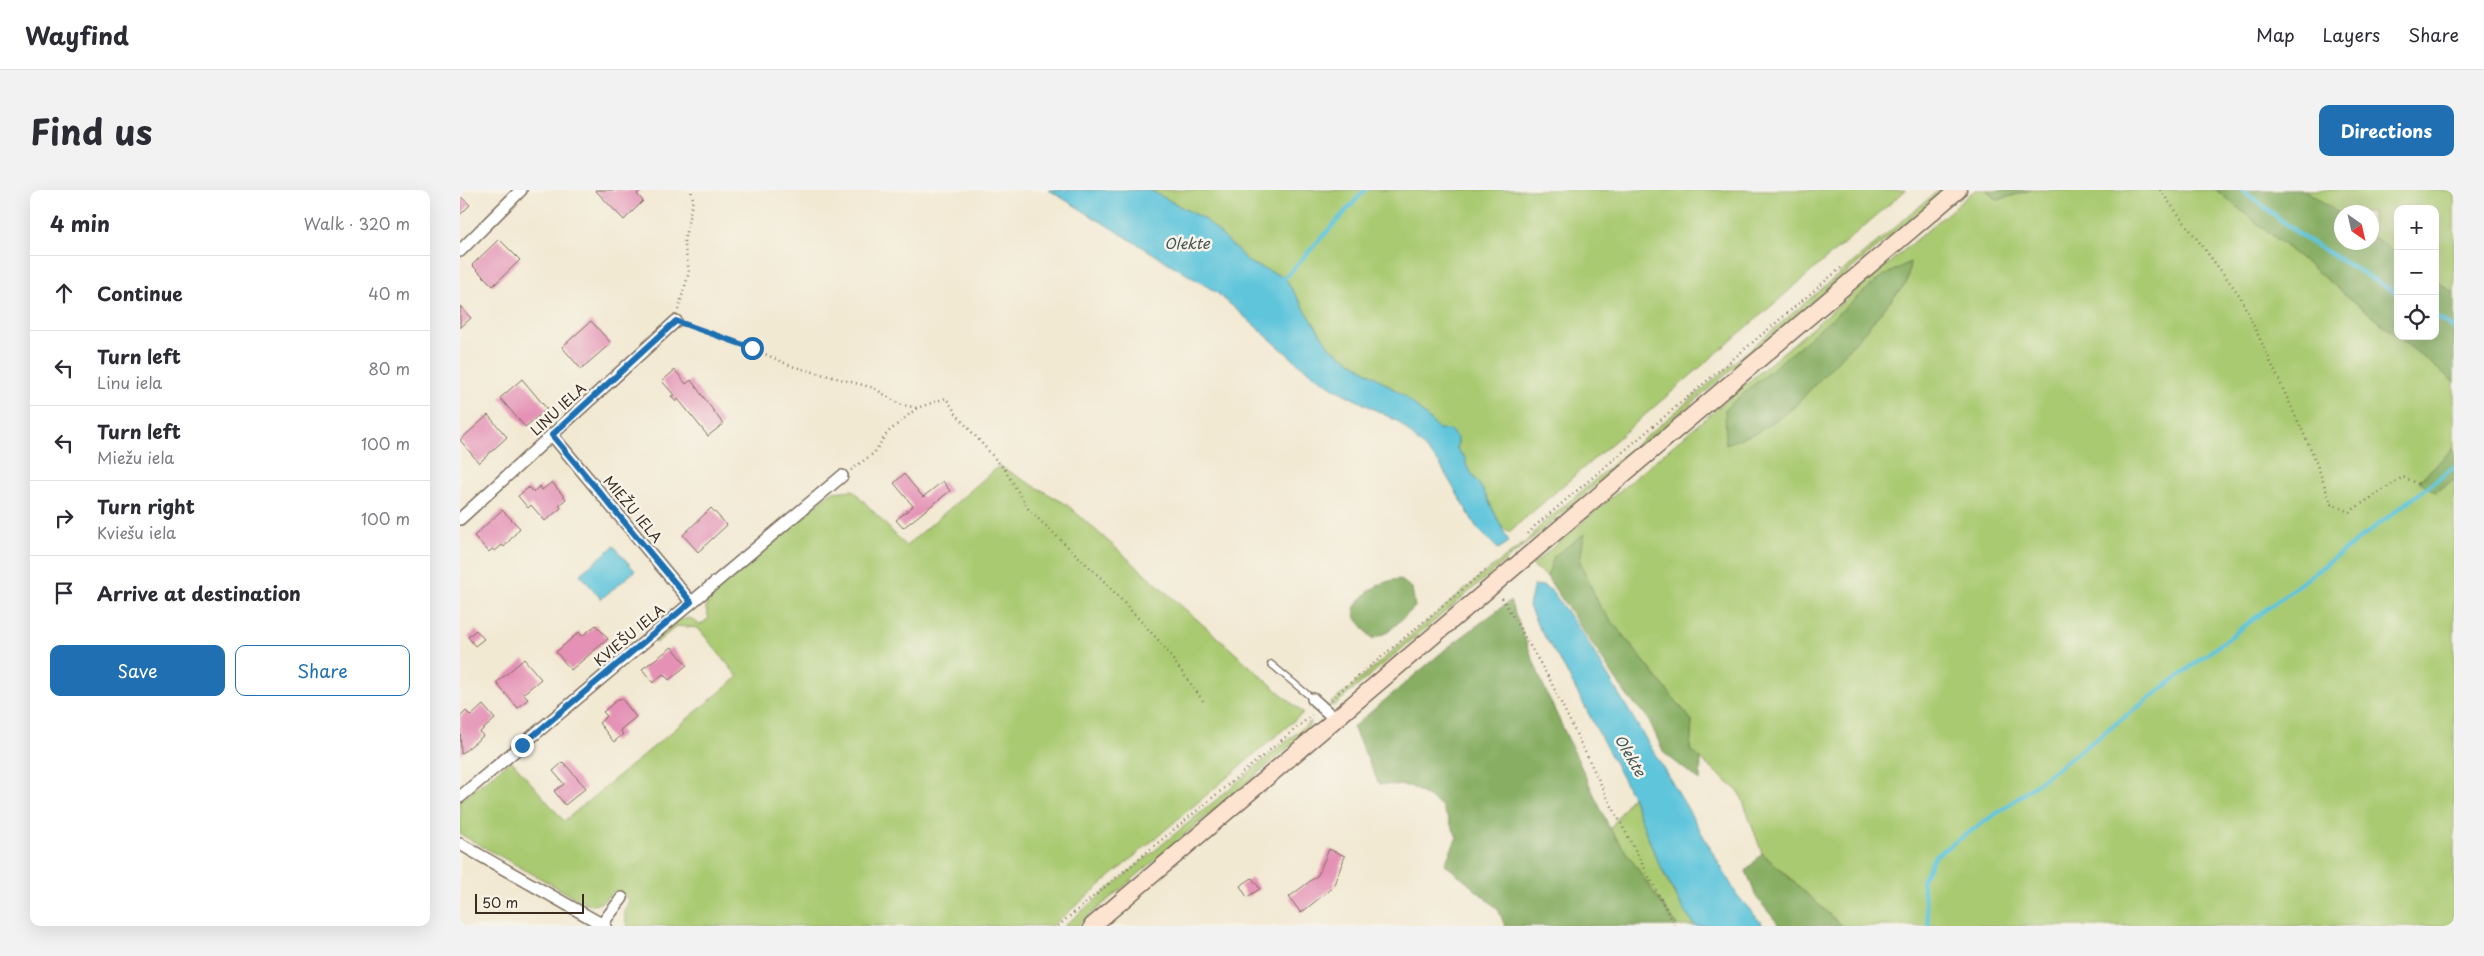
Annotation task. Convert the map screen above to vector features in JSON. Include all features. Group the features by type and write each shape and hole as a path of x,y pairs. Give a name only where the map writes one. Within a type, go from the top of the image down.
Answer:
{"main road":[{"path":"1092,926 1958,190"}],"street":[{"path":"460,251 521,190"},
{"name":"LINU IELA","path":"460,519 676,321"},
{"name":"MIEŽU IELA","path":"552,435 691,602"},
{"name":"KVIEŠU IELA","path":"460,798 842,476"},
{"path":"1317,703 1336,720"},
{"path":"462,848 603,925 622,898"}],"lane":[{"path":"1271,664 1317,703"}],"path":[{"path":"691,190 693,199 684,241 689,272 676,321 752,348 791,366 874,388 899,404 916,408"},
{"path":"2160,190 2240,296 2314,456 2331,504 2349,512 2403,477 2421,485"},
{"path":"1524,540 1535,526 1843,266"},
{"path":"842,476 874,453 887,433 916,408 946,398 957,415 1005,470 1029,510 1102,579 1160,642 1204,702"},
{"path":"1058,926 1317,703 1491,566"},
{"path":"1494,585 1550,680 1605,793 1675,926"}],"green space":[{"path":"1150,190 1906,190 1509,532 1502,527 1484,492 1465,465 1466,459 1457,449 1459,443 1439,429 1406,397 1329,347 1284,277 1250,263 1207,221"},
{"path":"1939,190 1945,190 1335,705 1328,706 1483,574 1526,542 1539,527"},
{"path":"1975,190 1986,190 1998,200 2031,190 2216,190 2394,334 2394,340 2402,340 2454,382 2454,448 2419,481 2435,492 2454,480 2454,926 1842,926 1762,853 1740,793 1690,750 1692,721 1600,607 1580,562 1554,556 1547,577 1532,565","holes":["1910,262 1907,282 1857,340 1792,409 1726,444 1726,409 1880,278"]},
{"path":"1986,190 2031,190 1998,200"},
{"path":"2216,190 2305,190 2334,210 2334,250 2379,250 2379,241 2394,251 2394,334"},
{"path":"2305,190 2454,190 2454,293 2439,283 2439,205 2394,205 2394,251 2379,241 2379,205 2334,205 2334,210"},
{"path":"1910,262 1907,282 1857,340 1792,409 1758,432 1726,444 1725,409 1880,278"},
{"path":"2439,283 2454,293 2454,382 2402,340 2439,340"},
{"path":"2454,448 2454,480 2435,492 2419,481"},
{"path":"999,466 1066,504 1303,713 1052,926 627,926 624,912 629,900 616,890 599,903 587,904 460,834 460,801 511,760 564,821 738,677 698,628 677,626 656,643 654,641 678,620 690,618 700,625 709,618 706,610 707,596 831,492 853,490 906,546"},
{"path":"1584,534 1580,562 1600,607 1692,721 1690,750 1701,759 1700,781 1664,753 1648,718 1627,696 1547,577 1554,556"},
{"path":"1399,579 1412,588 1415,607 1388,632 1372,639 1356,618 1354,608 1373,588 1385,582"},
{"path":"1510,601 1543,685 1610,829 1677,926 1505,926 1498,909 1445,864 1457,837 1441,805 1410,786 1379,784 1353,727 1447,648"},
{"path":"1311,721 1307,732 1077,926 1064,926"},
{"path":"1632,796 1667,880 1695,926 1677,926 1610,829"},
{"path":"1762,853 1842,926 1780,926 1757,898 1746,871"}],"water":[{"name":"Olekte","path":"1049,190 1150,190 1207,221 1250,263 1284,277 1329,347 1406,397 1439,429 1450,430 1458,439 1457,449 1466,459 1466,465 1484,492 1509,542 1498,549 1477,528 1439,463 1399,422 1335,389 1300,365 1216,292"},
{"path":"614,546 635,571 601,599 580,574"},
{"name":"Olekte","path":"1534,585 1543,586 1552,591 1584,636 1737,895 1764,926 1695,926 1686,914 1656,858 1632,796 1565,669 1538,626 1529,606"}],"building":[{"path":"595,190 641,190 637,194 643,201 624,220"},
{"path":"460,196 470,205 460,215"},
{"path":"499,239 520,260 493,286 472,265"},
{"path":"460,306 471,318 460,328"},
{"path":"591,321 611,343 581,369 562,347"},
{"path":"675,370 686,384 691,380 723,424 708,436 678,399 676,402 671,396 674,395 662,381"},
{"path":"522,379 547,409 525,427 500,398"},
{"path":"488,415 507,437 479,463 460,440"},
{"path":"904,474 923,497 943,481 950,491 903,528 896,520 913,506 894,483"},
{"path":"552,482 566,499 559,505 561,508 545,521 531,505 528,508 518,496 529,487 533,492 540,486 542,490"},
{"path":"711,508 727,525 698,552 683,535"},
{"path":"502,510 520,528 504,547 502,545 495,551 492,549 489,552 474,536"},
{"path":"596,625 608,639 571,670 556,652 579,632 582,636"},
{"path":"476,630 484,639 475,646 468,637"},
{"path":"672,647 687,665 669,680 663,674 653,683 642,669"},
{"path":"524,659 541,679 523,694 528,699 518,708 496,683"},
{"path":"618,699 622,699 636,717 620,730 623,734 614,742 599,723 607,716 603,712"},
{"path":"483,705 495,719 480,732 483,736 461,754 460,717 466,711 471,716"},
{"path":"563,762 586,788 565,805 554,791 564,784 553,771"},
{"path":"1329,849 1345,856 1333,887 1301,913 1289,897 1318,875"},
{"path":"1252,878 1260,889 1247,897 1240,886"}],"waterway":[{"path":"1282,281 1365,190"},
{"path":"2243,190 2304,238 2394,292"},
{"path":"2439,319 2454,328"},
{"path":"1929,926 1922,881 1935,856 2010,804 2454,467"}],"route":[{"path":"522,745 691,602 552,435 676,321 752,348"}]}
